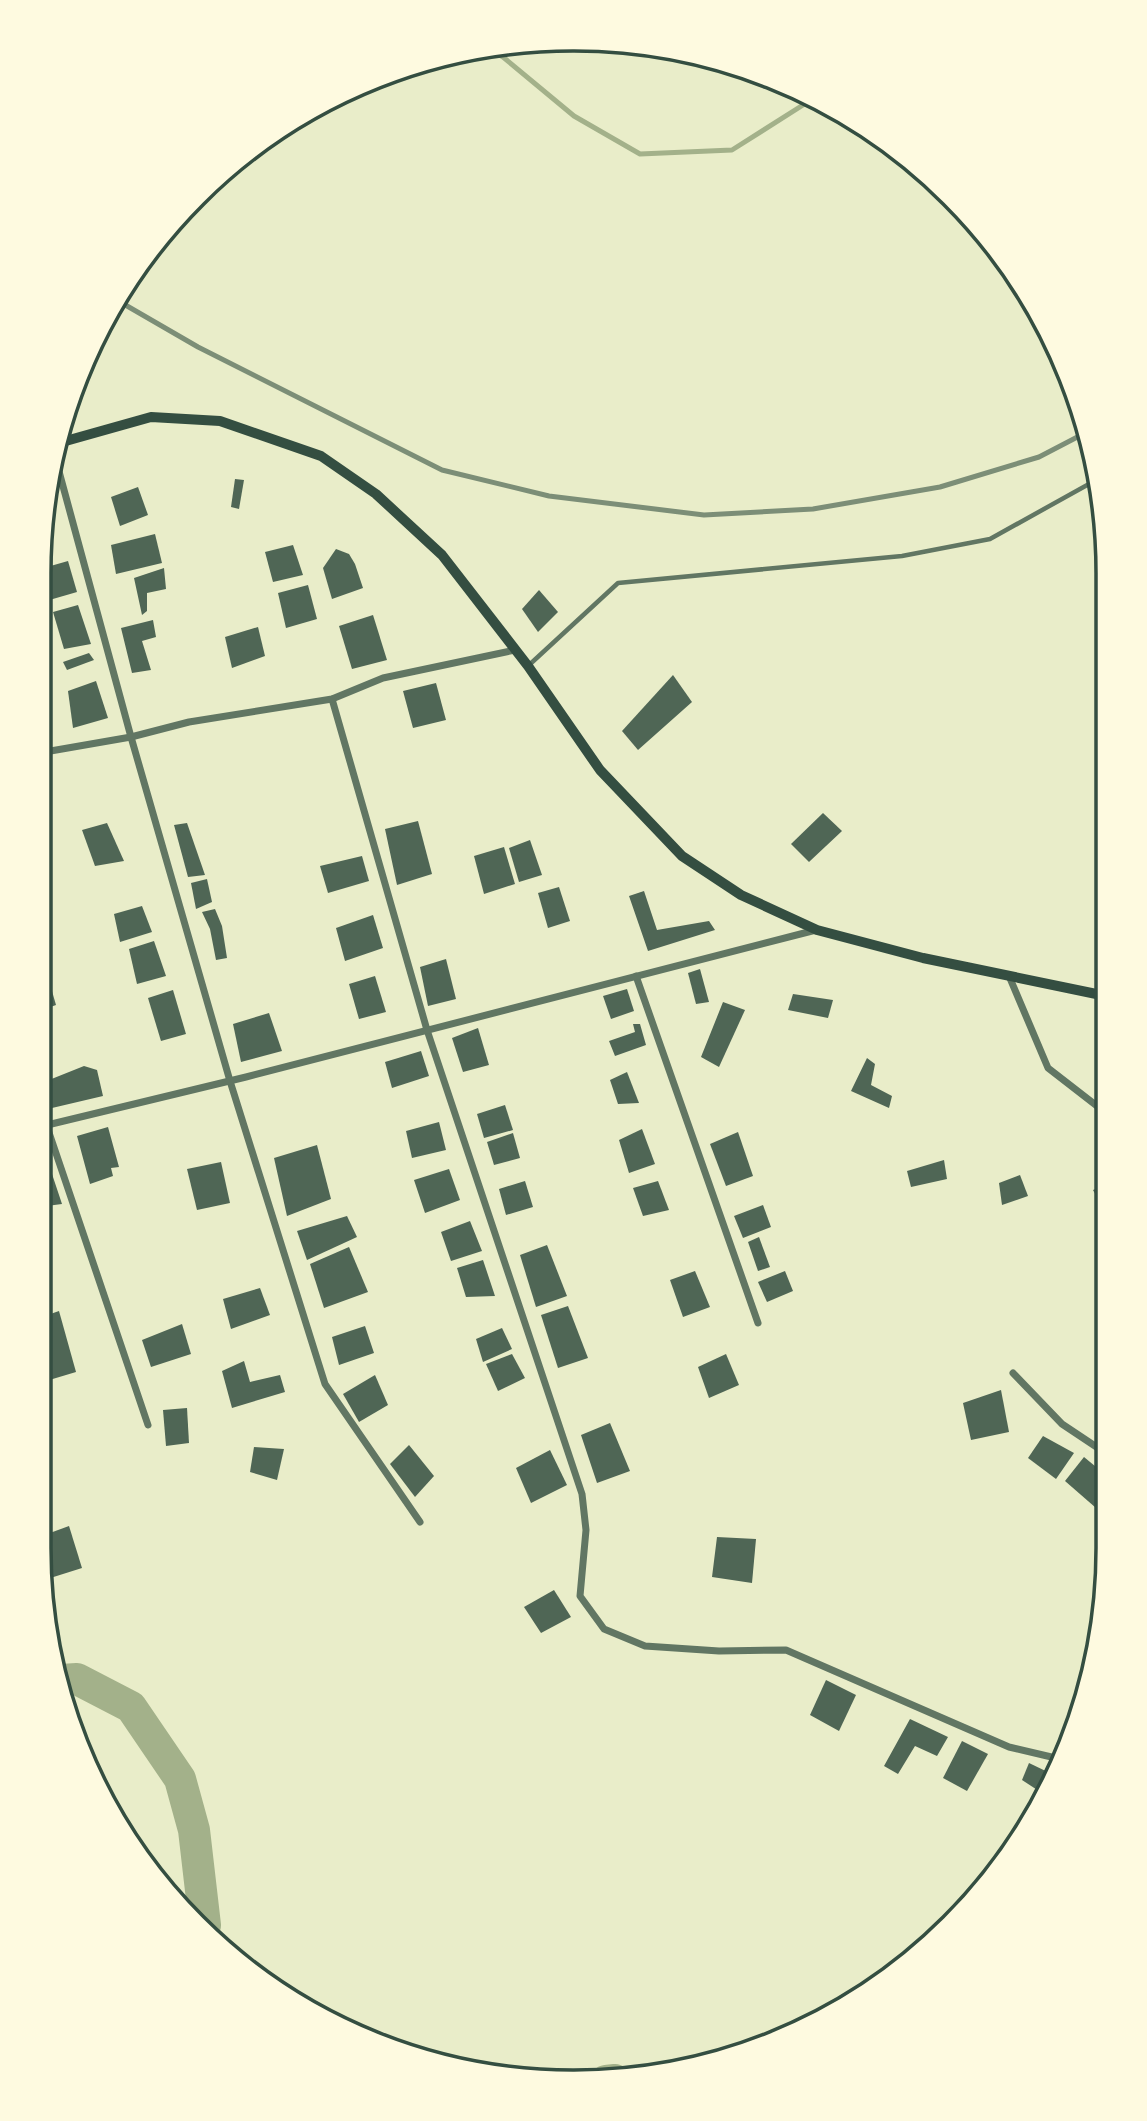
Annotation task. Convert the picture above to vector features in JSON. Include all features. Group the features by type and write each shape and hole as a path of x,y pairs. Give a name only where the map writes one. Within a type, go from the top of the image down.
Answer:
{"main road":[{"path":"68,440 151,417 220,421 321,456 376,494 442,555 528,666 600,770 682,856 741,895 817,930 923,958 1096,994"}],"street":[{"path":"60,476 131,737 230,1080 325,1384 419,1522"},
{"path":"51,751 131,737 189,722 332,699 383,678 516,650"},
{"path":"332,699 428,1030 582,1494 586,1530 580,1596 604,1629 645,1646 719,1651 786,1650 1009,1747 1052,1757"},
{"path":"51,1124 817,930"},
{"path":"636,976 758,1323"},
{"path":"1010,976 1048,1068 1096,1105"},
{"path":"51,1149 149,1425"},
{"path":"1013,1373 1062,1424 1096,1447"}],"lane":[{"path":"528,666 618,583 902,556 990,538 1088,484"}],"building":[{"path":"235,479 244,480 239,509 231,507"},
{"path":"138,487 148,515 120,526 111,497"},
{"path":"155,534 162,563 116,574 111,545"},
{"path":"293,545 303,575 273,582 265,552"},
{"path":"336,549 349,554 363,588 332,599 323,568"},
{"path":"68,561 77,592 51,600 51,566"},
{"path":"164,568 166,589 147,593 147,611 142,615 134,578"},
{"path":"308,585 317,619 286,628 278,593"},
{"path":"539,590 558,612 538,632 522,609"},
{"path":"78,605 91,644 64,649 53,612"},
{"path":"373,615 387,660 352,669 339,626"},
{"path":"153,620 156,637 142,641 151,670 132,673 121,628"},
{"path":"258,627 265,656 232,668 225,637"},
{"path":"89,653 94,660 67,670 63,662"},
{"path":"673,675 692,702 638,750 622,731"},
{"path":"96,681 108,718 73,728 68,691"},
{"path":"436,683 446,720 413,728 403,691"},
{"path":"823,813 842,831 809,862 791,844"},
{"path":"418,821 432,874 397,885 385,829"},
{"path":"107,823 124,861 95,866 82,830"},
{"path":"187,823 205,875 188,877 174,825"},
{"path":"530,840 542,875 519,882 509,848"},
{"path":"504,847 515,884 484,894 474,856"},
{"path":"362,856 369,881 328,893 320,866"},
{"path":"207,879 212,902 196,909 191,883"},
{"path":"559,887 570,921 548,928 538,893"},
{"path":"644,891 657,930 709,921 715,930 648,951 629,896"},
{"path":"142,906 152,932 120,942 114,914"},
{"path":"215,909 222,926 227,958 216,960 210,929 202,912"},
{"path":"373,915 383,948 345,961 336,928"},
{"path":"154,941 166,976 137,984 129,949"},
{"path":"446,959 456,999 428,1006 420,967"},
{"path":"700,969 709,1002 696,1004 688,973"},
{"path":"375,976 386,1012 359,1019 349,984"},
{"path":"51,988 56,1005 51,1007"},
{"path":"627,989 634,1011 611,1019 603,996"},
{"path":"173,990 186,1034 161,1041 148,998"},
{"path":"793,994 833,1000 828,1018 788,1010"},
{"path":"723,1002 745,1010 719,1067 701,1057"},
{"path":"269,1013 282,1051 241,1062 233,1024"},
{"path":"633,1024 640,1024 646,1045 615,1056 609,1041 635,1032"},
{"path":"478,1028 489,1065 463,1072 452,1038"},
{"path":"421,1051 429,1076 392,1088 385,1062"},
{"path":"867,1058 875,1064 871,1085 892,1096 889,1108 851,1091"},
{"path":"84,1066 97,1070 103,1096 52,1108 51,1079"},
{"path":"627,1072 639,1103 618,1104 610,1080"},
{"path":"505,1105 513,1130 484,1138 477,1114"},
{"path":"439,1122 446,1150 412,1158 406,1131"},
{"path":"108,1127 119,1167 111,1168 113,1176 90,1184 77,1136"},
{"path":"642,1129 655,1164 629,1173 619,1140"},
{"path":"738,1132 753,1176 726,1186 710,1144"},
{"path":"513,1133 520,1158 494,1165 487,1142"},
{"path":"317,1145 331,1199 287,1216 274,1158"},
{"path":"944,1160 947,1179 911,1187 907,1171"},
{"path":"221,1162 230,1203 197,1210 187,1169"},
{"path":"449,1169 460,1200 425,1213 414,1180"},
{"path":"51,1171 62,1204 51,1205"},
{"path":"1020,1175 1028,1196 1002,1205 999,1183"},
{"path":"525,1181 533,1207 506,1215 499,1189"},
{"path":"658,1181 669,1210 643,1216 633,1188"},
{"path":"763,1205 771,1227 743,1238 734,1216"},
{"path":"347,1216 357,1237 307,1260 297,1231"},
{"path":"470,1221 482,1251 451,1261 441,1232"},
{"path":"759,1237 770,1267 758,1271 748,1242"},
{"path":"547,1245 567,1296 536,1307 520,1255"},
{"path":"349,1247 368,1292 324,1308 310,1264"},
{"path":"483,1260 495,1296 466,1297 457,1268"},
{"path":"695,1271 710,1307 683,1317 670,1280"},
{"path":"785,1271 793,1291 767,1302 758,1282"},
{"path":"260,1288 270,1315 231,1329 223,1299"},
{"path":"568,1306 588,1358 558,1368 541,1315"},
{"path":"59,1311 76,1372 51,1380 51,1314"},
{"path":"182,1324 191,1354 151,1367 142,1340"},
{"path":"365,1326 374,1353 339,1365 332,1337"},
{"path":"502,1328 512,1349 483,1362 476,1339"},
{"path":"512,1354 525,1378 498,1391 486,1364"},
{"path":"726,1354 739,1385 709,1398 698,1367"},
{"path":"244,1361 250,1382 280,1375 285,1392 232,1408 222,1371"},
{"path":"375,1375 388,1405 359,1422 343,1394"},
{"path":"1001,1390 1009,1432 971,1440 963,1403"},
{"path":"187,1408 189,1443 166,1446 163,1410"},
{"path":"610,1423 630,1471 597,1483 581,1435"},
{"path":"1043,1436 1074,1453 1056,1479 1028,1458"},
{"path":"409,1445 434,1476 415,1497 390,1464"},
{"path":"254,1447 284,1449 277,1480 250,1472"},
{"path":"550,1450 567,1485 531,1503 516,1468"},
{"path":"1084,1457 1096,1467 1096,1508 1065,1481"},
{"path":"69,1526 82,1568 52,1578 51,1533"},
{"path":"717,1537 756,1539 752,1583 712,1577"},
{"path":"554,1590 571,1617 541,1633 524,1607"},
{"path":"826,1680 856,1695 839,1731 810,1715"},
{"path":"910,1719 948,1737 937,1756 915,1746 898,1774 884,1766"},
{"path":"962,1741 988,1754 967,1791 943,1778"},
{"path":"1029,1763 1046,1771 1036,1789 1022,1780"}],"waterway":[{"path":"501,56 574,116 640,154 732,150 804,104"},
{"path":"68,1680 77,1679 131,1707 180,1779 194,1830 204,1917"}],"railway":[{"path":"125,305 198,347 442,470 549,496 704,515 813,509 940,487 1039,457 1078,437"}]}
